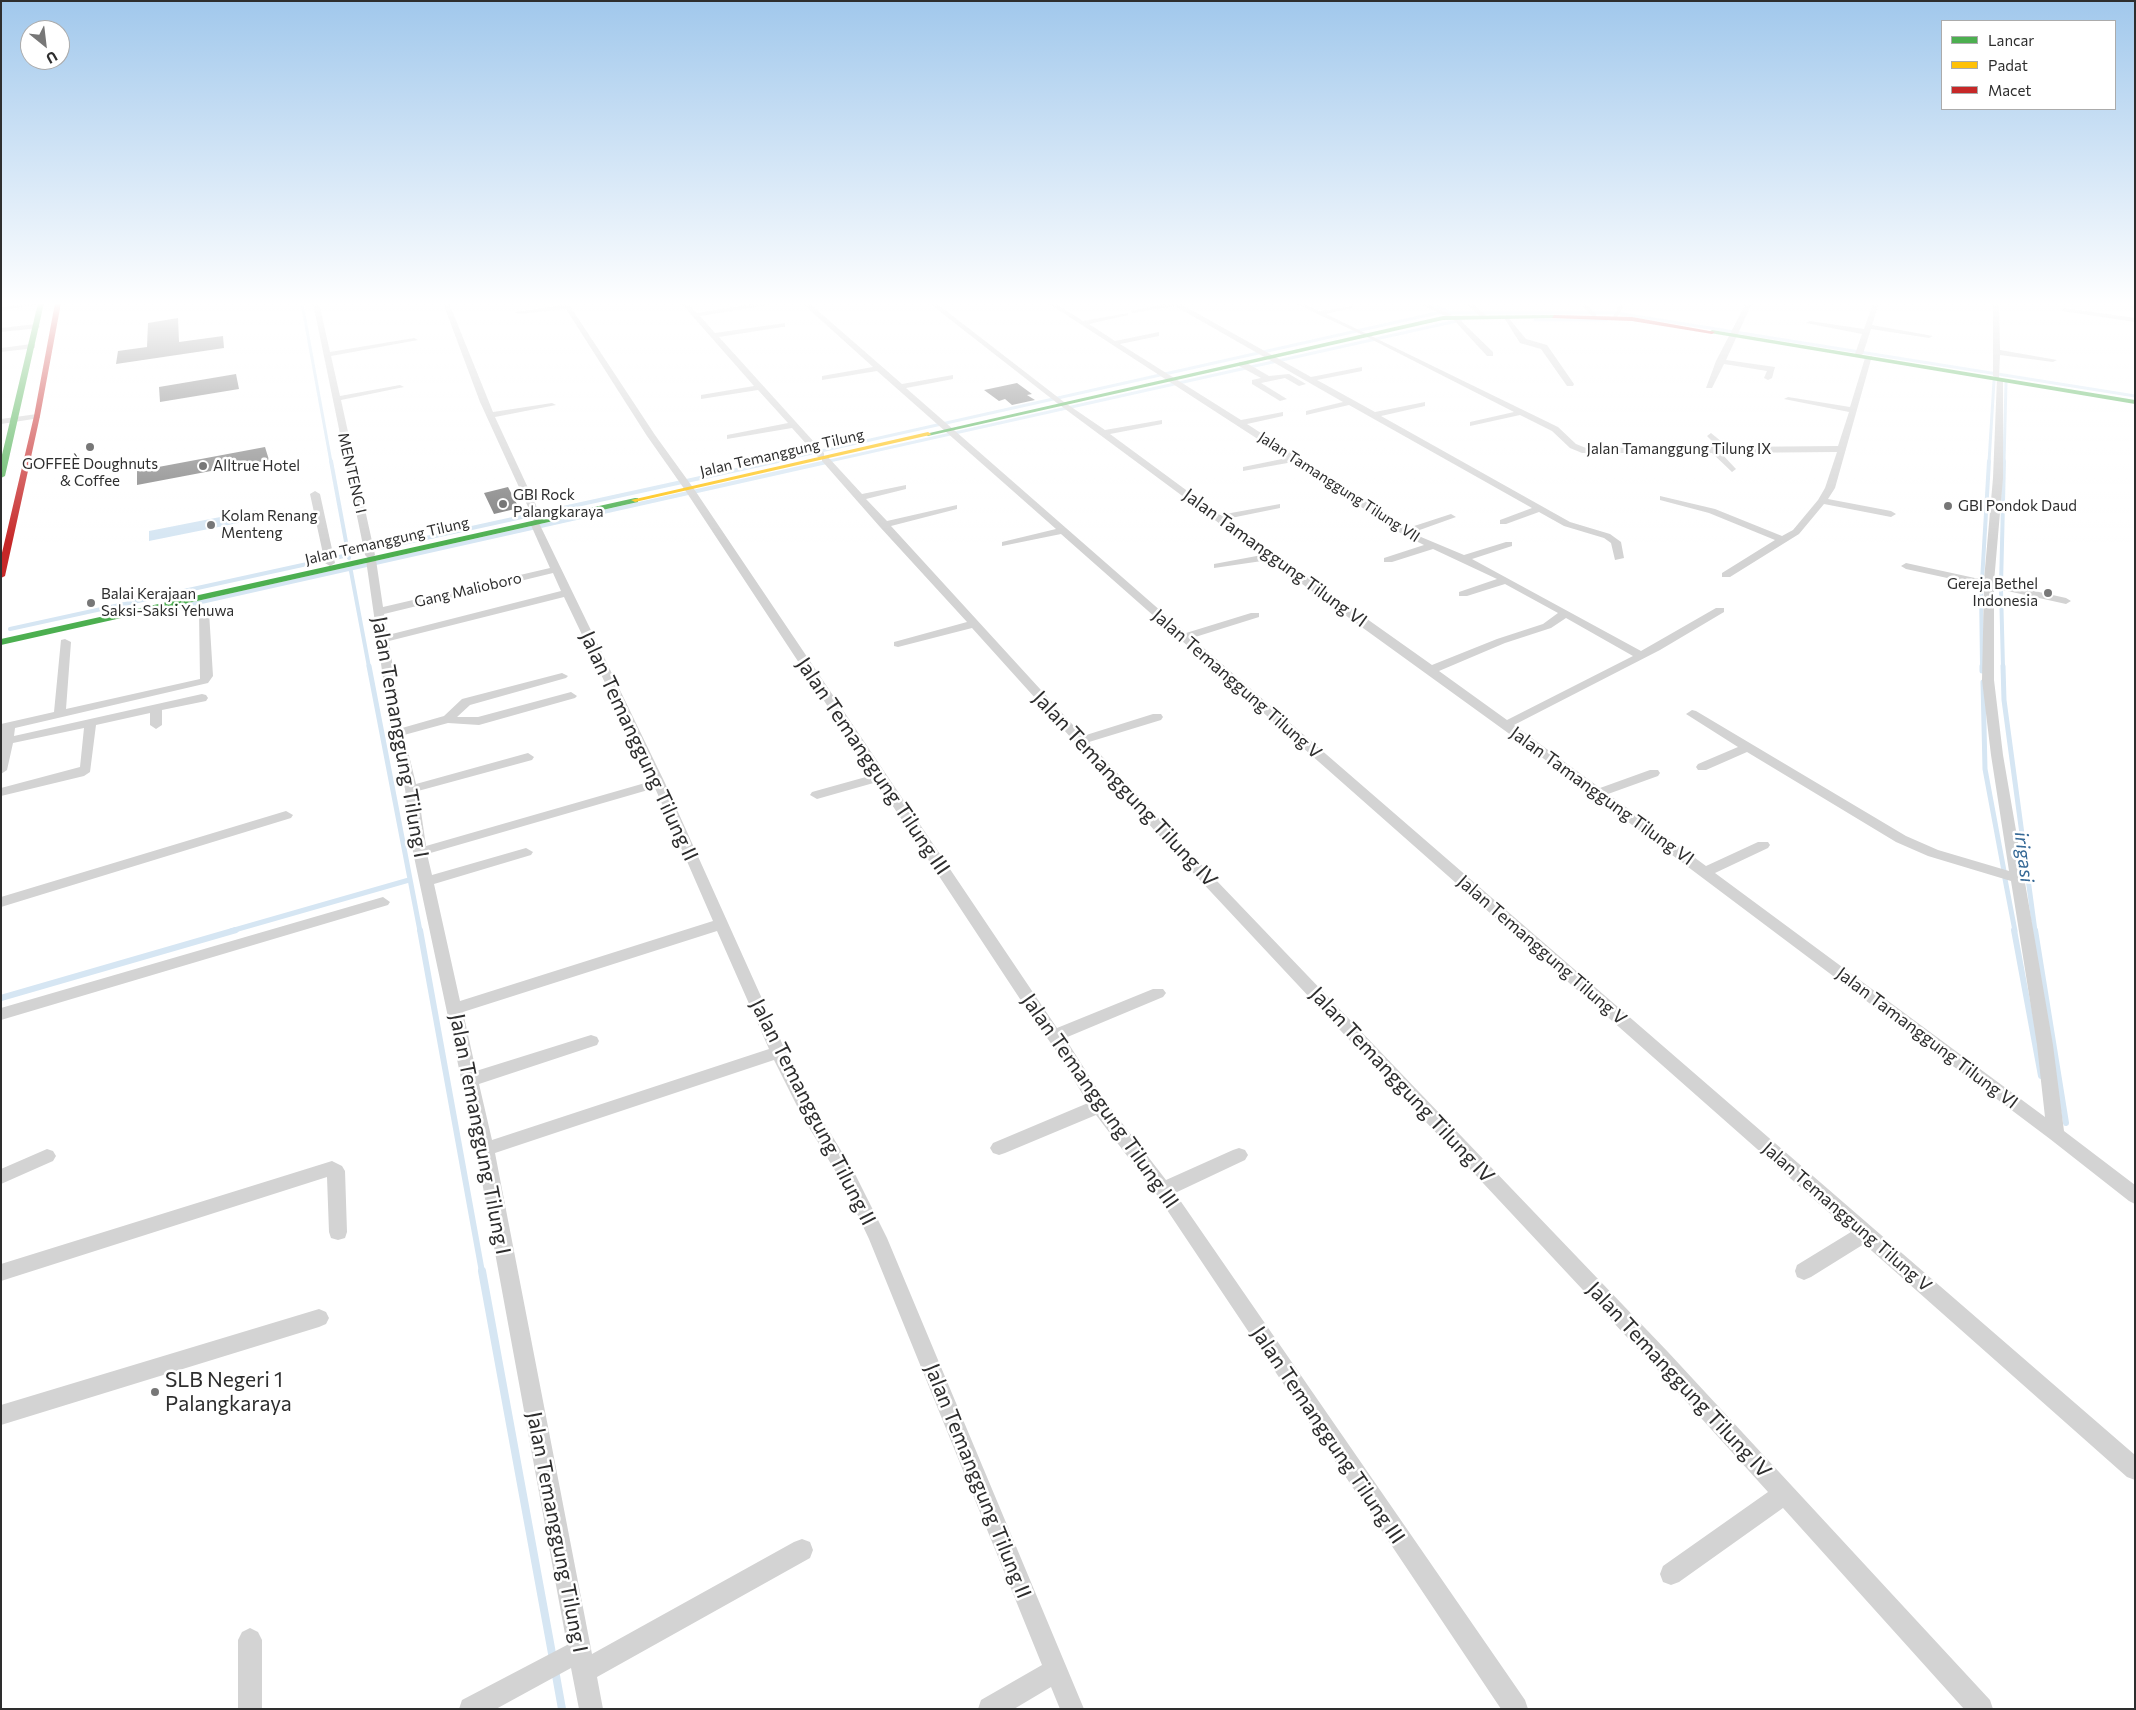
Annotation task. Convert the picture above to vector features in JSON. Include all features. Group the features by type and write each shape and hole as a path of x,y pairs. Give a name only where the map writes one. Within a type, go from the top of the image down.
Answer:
{"main road":[{"path":"1,476 24,383"},
{"path":"1,576 43,383"},
{"name":"Jalan Temanggung Tilung","path":"1,642 333,564 823,457 1148,383"},
{"name":"Jalan Temanggung Tilung","path":"2028,383 2135,400"},
{"name":"Jalan Temanggung Tilung","path":"1,636 237,587"}],"street":[{"name":"MENTENG I","path":"332,383 367,558"},
{"name":"Jalan Temanggung Tilung II","path":"477,383 567,593 659,783 778,1052 808,1111 848,1177 878,1238 1072,1709"},
{"name":"Jalan Temanggung Tilung III","path":"616,383 881,777 1099,1106 1163,1190 1516,1709"},
{"name":"Jalan Temanggung Tilung IV","path":"754,383 1218,890 1661,1359 1981,1709"},
{"name":"Jalan Temanggung Tilung V","path":"896,383 2135,1469"},
{"path":"901,387 922,383"},
{"name":"Jalan Tamanggung Tilung VI","path":"1036,383 1270,557 1431,670 1705,872 2056,1134 2135,1196"},
{"name":"Jalan Tamanggung Tilung VII","path":"1177,383 1405,532 1432,546 1464,558 1640,655"},
{"path":"1255,383 1283,400"},
{"path":"1300,383 1315,390 1328,389"},
{"path":"1318,383 1570,526 1593,530 1607,536 1616,542 1619,558"},
{"name":"Jalan Tamanggung Tilung IX","path":"1462,383 1555,429 1573,446 1585,451 1842,449"},
{"path":"1726,575 1801,527 1822,500 1830,488 1853,410 1859,383"},
{"path":"1998,383 1998,478 1989,584 1990,696 1996,754 2046,1044 2056,1134"},
{"path":"336,398 400,387"},
{"path":"704,397 759,388"},
{"path":"1788,399 1853,410"},
{"path":"1308,412 1352,402"},
{"path":"490,415 552,404"},
{"path":"1374,415 1422,404"},
{"path":"1472,424 1522,412"},
{"path":"1240,423 1280,414"},
{"path":"1,422 37,416"},
{"path":"1104,434 1159,422"},
{"path":"730,437 792,425"},
{"path":"1711,436 1727,451"},
{"path":"1715,450 1732,469"},
{"path":"1246,469 1294,459"},
{"path":"858,498 903,487"},
{"path":"314,494 333,564"},
{"path":"1663,498 1712,511 1783,540"},
{"path":"1822,500 1891,514"},
{"path":"1218,518 1277,506"},
{"path":"883,525 954,507"},
{"path":"1503,522 1538,509"},
{"path":"1405,532 1451,517"},
{"path":"1005,544 1064,530"},
{"path":"1464,558 1509,544"},
{"path":"1388,560 1432,546"},
{"path":"1218,566 1270,557"},
{"name":"Jalan Temanggung Tilung I","path":"367,558 383,639 397,733 410,790 420,852 485,1149 574,1661 591,1709"},
{"path":"1906,566 2066,601"},
{"name":"Gang Malioboro","path":"378,612 557,569"},
{"path":"1464,594 1505,580"},
{"path":"383,639 567,593"},
{"path":"1506,725 1640,655 1720,610"},
{"path":"1,770 7,741 5,727 204,681 207,676 204,612"},
{"path":"1431,670 1501,641 1547,626 1564,614"},
{"path":"1184,637 1255,616"},
{"path":"898,644 973,624"},
{"path":"60,713 65,642"},
{"path":"448,719 466,702 562,676"},
{"path":"397,733 448,719 469,722 479,721 571,696"},
{"path":"7,741 202,698"},
{"path":"156,708 156,726"},
{"path":"1692,714 1915,846 2019,879"},
{"path":"1081,741 1157,717"},
{"path":"1,792 80,773 86,768 90,723"},
{"path":"1702,767 1747,748"},
{"path":"410,790 528,757"},
{"path":"1598,793 1654,773"},
{"path":"817,795 881,777"},
{"path":"420,852 659,783"},
{"path":"1,902 286,815"},
{"path":"1705,872 1763,846"},
{"path":"426,881 526,852"},
{"path":"1,1014 383,902"},
{"path":"455,1009 721,924"},
{"path":"1054,1036 1158,993"},
{"path":"470,1080 590,1041"},
{"path":"485,1149 778,1052"},
{"path":"999,1148 1099,1106"},
{"path":"1163,1190 1239,1155"},
{"path":"1,1177 47,1156"},
{"path":"1,1273 332,1168 336,1171 338,1232"},
{"path":"1804,1271 1865,1232"},
{"path":"1,1415 319,1318"},
{"path":"1671,1574 1784,1494"},
{"path":"471,1709 540,1672 574,1661 802,1550"},
{"path":"250,1640 250,1709"},
{"path":"990,1709 1056,1670"}],"water":[{"path":"256,510 258,519 149,541 149,531"}],"building":[{"path":"184,383 238,383 239,389 160,402 159,387"},
{"path":"1017,383 1032,394 1027,395 1035,400 1012,405 1005,399 999,401 984,390"},
{"name":"Alltrue Hotel","path":"265,447 269,460 137,485 137,471"},
{"name":"GBI Rock Palangkaraya","path":"508,487 519,508 494,514 484,493"}],"waterway":[{"path":"317,383 331,462"},
{"path":"772,462 1125,383"},
{"path":"825,462 1180,383"},
{"path":"1989,462 1994,383"},
{"path":"2004,462 2006,383"},
{"path":"2052,383 2135,396"},
{"path":"331,461 348,555"},
{"path":"348,555 778,461"},
{"path":"350,569 831,461"},
{"path":"1982,581 1989,461"},
{"path":"2001,586 2004,461"},
{"path":"10,629 348,555"},
{"path":"179,607 350,569"},
{"path":"350,569 369,667"},
{"name":"irigasi","path":"1981,585 1982,667"},
{"name":"irigasi","path":"2001,589 2003,667"},
{"path":"369,666 420,931"},
{"name":"irigasi","path":"2003,666 2004,700 2035,931"},
{"name":"irigasi","path":"1983,682 1985,769 2004,871"},
{"name":"irigasi","path":"2005,879 2015,931"},
{"path":"231,931 409,880"},
{"path":"1,998 236,930"},
{"path":"420,930 482,1272"},
{"name":"irigasi","path":"2014,930 2041,1076"},
{"name":"irigasi","path":"2035,930 2066,1123"},
{"path":"482,1271 553,1659"},
{"path":"555,1670 562,1709"}],"traffic: fast":[{"path":"1,476 23,383"},
{"path":"928,434 1155,383"},
{"path":"2019,383 2135,402"},
{"path":"1,642 635,500"}],"traffic: slow":[{"path":"635,500 928,434"}],"traffic: jam":[{"path":"1,576 43,383"}],"place":[{"name":"GOFFEÈ Doughnuts & Coffee","path":"90,447"},
{"name":"Alltrue Hotel","path":"203,466"},
{"name":"GBI Rock Palangkaraya","path":"503,504"},
{"name":"GBI Pondok Daud","path":"1948,506"},
{"name":"Kolam Renang Menteng","path":"211,525"},
{"name":"Gereja Bethel Indonesia","path":"2048,593"},
{"name":"Balai Kerajaan Saksi-Saksi Yehuwa","path":"91,603"},
{"name":"SLB Negeri 1 Palangkaraya","path":"155,1392"}]}
